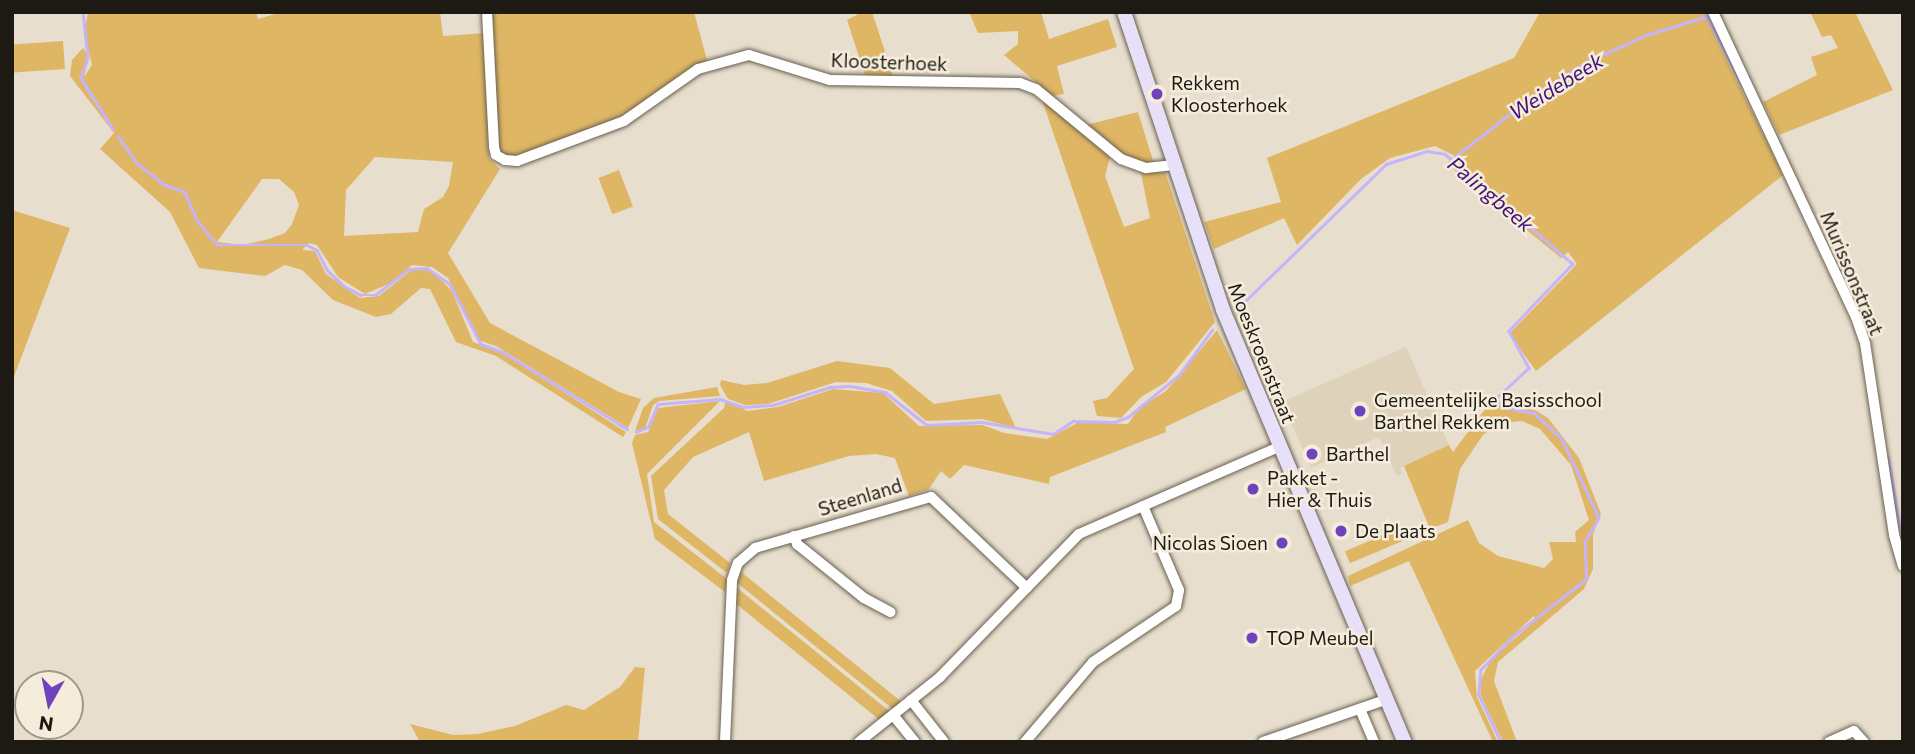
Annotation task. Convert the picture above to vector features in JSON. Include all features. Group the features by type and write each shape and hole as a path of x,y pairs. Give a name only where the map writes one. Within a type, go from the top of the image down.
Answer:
{"main road":[{"name":"Moeskroenstraat","path":"1124,12 1223,310 1405,742"}],"street":[{"name":"Kloosterhoek","path":"487,12 494,147 496,155 505,160 517,161 624,121 698,69 749,55 830,80 906,78 1029,85 1121,159 1146,167 1174,165"},
{"name":"Murissonstraat","path":"1713,12 1857,317 1865,343 1903,566"},
{"path":"859,742 911,700 1079,534 1279,447"},
{"name":"Steenland","path":"725,742 733,574 746,554 794,536 931,497 1027,588"},
{"path":"1025,742 1093,662 1176,606 1179,590 1143,506"},
{"path":"794,536 797,544 864,598 890,612"},
{"path":"1263,742 1388,699"},
{"path":"911,700 944,742"},
{"path":"1360,709 1374,742"},
{"path":"893,715 915,742"},
{"path":"1829,742 1854,731 1864,742"}],"shaded area":[{"path":"88,12 256,12 258,19 282,12 440,12 443,36 486,33 489,158 500,169 448,253 490,323 619,392 641,399 628,428 496,346 478,340 448,278 432,267 412,265 391,283 365,294 338,277 317,245 309,243 302,250 315,251 326,274 360,298 379,296 414,268 432,271 452,291 473,342 506,355 626,432 623,437 496,356 456,342 430,289 421,288 391,314 376,317 333,300 302,270 285,265 265,276 199,268 170,212 100,149 114,133 70,76 72,60 83,48 89,56 84,77 92,65 84,33","holes":["375,157 453,162 449,186 443,197 424,209 418,232 344,236 346,190","262,179 279,179 294,192 299,205 292,224 285,233 269,239 243,245 217,242"]},
{"path":"491,12 694,12 707,60 622,116 526,154 505,157 498,148"},
{"path":"862,12 872,12 893,76 866,78 847,20"},
{"path":"969,12 1041,12 1049,39 1108,19 1117,47 1057,66 1064,94 1052,96 1004,55 1018,44 1018,31 978,33"},
{"path":"1540,12 1703,12 1783,175 1536,371 1509,334 1577,264 1568,252 1561,258 1458,174 1448,162 1455,156 1435,146 1390,158 1361,179 1297,245 1284,218 1214,249 1204,222 1281,202 1267,158 1514,58"},
{"path":"1810,12 1855,12 1893,90 1779,135 1763,102 1817,75 1811,57 1838,48 1831,35 1822,37"},
{"path":"63,41 65,69 14,72 12,45"},
{"path":"1041,97 1110,157 1105,176 1124,227 1150,218 1141,173 1165,172 1215,322 1166,382 1141,397 1121,418 1097,416 1093,401 1107,398 1134,369"},
{"path":"1138,112 1154,164 1131,160 1086,125"},
{"path":"619,170 633,206 612,214 598,178"},
{"path":"12,210 70,228 12,382"},
{"path":"1217,330 1246,389 1165,427 1166,432 1050,477 1049,484 964,465 950,479 941,471 929,489 909,496 895,458 876,454 849,456 764,481 749,432 693,457 664,490 668,514 730,563 727,573 658,519 651,476 724,408 726,400 747,411 778,407 833,389 883,393 919,426 983,425 1004,433 1047,439 1079,422 1128,424 1139,408 1166,391"},
{"name":"Gemeentelijke Basisschool Barthel Rekkem","path":"1406,347 1449,445 1400,468 1402,473 1397,476 1379,437 1311,468 1282,402"},
{"path":"837,361 890,368 934,404 1000,394 1016,428 982,419 926,421 892,391 866,383 836,382 768,404 745,405 728,399 720,385 721,380 744,385 767,383"},
{"path":"717,387 720,396 659,401 653,405 645,429 635,431 643,408 654,398"},
{"path":"720,401 647,474 654,522 727,579 725,592 655,539 632,443 635,435 648,432 658,408"},
{"path":"1499,404 1533,409 1548,418 1579,458 1601,514 1593,534 1593,569 1584,589 1498,662 1494,681 1517,742 1503,742 1481,696 1480,681 1492,658 1536,620 1534,616 1475,671 1477,697 1498,742 1493,742 1409,561 1350,586 1348,576 1468,520 1479,543 1498,556 1544,568 1553,559 1549,542 1576,542 1575,532 1589,520 1571,465 1540,429 1522,421 1498,423 1483,435 1460,469 1448,522 1430,529 1404,466 1449,445 1453,452 1486,408"},
{"path":"1402,527 1407,539 1350,563 1345,551"},
{"path":"740,571 902,702 895,710 733,580"},
{"path":"736,587 889,711 881,721 728,597"},
{"path":"635,667 645,668 638,742 420,742 410,724 453,735 478,734 515,726 566,705 584,710 620,687"}],"waterway":[{"name":"Palingbeek","path":"83,12 88,58 81,78 113,129"},
{"name":"Weidebeek","path":"1452,159 1530,98 1586,62 1649,34 1705,17 1705,12"},
{"path":"1707,17 1743,87"},
{"path":"118,136 136,162 163,184 185,192 197,220 217,245 307,245 317,250 327,270 344,286 361,295 375,295 409,269 427,268 450,284 481,344 503,352 627,429"},
{"name":"Palingbeek","path":"1238,308 1386,164 1427,151 1445,154 1573,264 1509,331 1529,368 1497,398 1501,407 1534,413 1562,439 1599,518 1585,542 1587,579 1515,635 1481,670 1479,695 1501,742"},
{"name":"Palingbeek","path":"636,432 648,427 658,404 720,399 743,407 773,405 830,387 850,386 885,392 927,425 982,422 1053,434 1073,421 1114,422 1128,417 1179,375 1212,330"},
{"path":"1888,456 1903,543"}],"place":[{"name":"Rekkem Kloosterhoek","path":"1157,94"},
{"name":"Gemeentelijke Basisschool Barthel Rekkem","path":"1360,411"},
{"name":"Barthel","path":"1312,454"},
{"name":"Pakket - Hier & Thuis","path":"1253,489"},
{"name":"De Plaats","path":"1341,531"},
{"name":"Nicolas Sioen","path":"1282,543"},
{"name":"TOP Meubel","path":"1252,638"}]}
